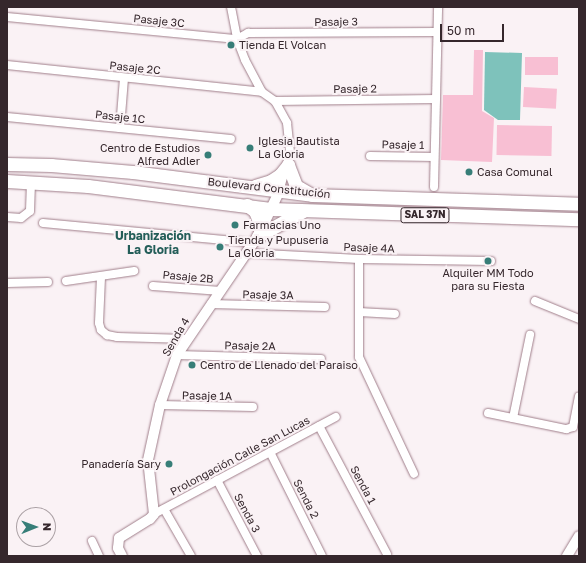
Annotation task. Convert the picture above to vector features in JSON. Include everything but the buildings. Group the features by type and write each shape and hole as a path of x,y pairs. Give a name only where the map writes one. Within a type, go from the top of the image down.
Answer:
{"highway":[{"name":"Boulevard Constitución","path":"7,164 51,165 133,172 279,192 312,195 579,204"},
{"path":"248,187 265,184 271,181 280,175 288,165"},
{"path":"288,165 296,186 312,195"},
{"name":"Boulevard Constitución","path":"7,180 88,186 271,209 579,220"},
{"path":"247,205 255,211 259,221 257,236"},
{"path":"257,236 304,211"}],"street":[{"path":"231,7 237,39 262,92 275,101 287,123 290,153 288,165 279,192"},
{"path":"434,187 438,7"},
{"name":"Pasaje 3C","path":"7,17 237,39"},
{"name":"Pasaje 3","path":"237,39 248,33 437,32"},
{"name":"Pasaje 2C","path":"7,65 262,92"},
{"path":"120,128 124,78"},
{"name":"Pasaje 2","path":"275,101 436,99"},
{"name":"Pasaje 1C","path":"7,117 231,139"},
{"name":"Pasaje 1","path":"370,156 434,156"},
{"path":"7,217 21,218 30,212 31,182"},
{"name":"Senda 4","path":"154,514 148,460 160,405 177,355 257,236 279,192"},
{"path":"43,223 257,236"},
{"name":"Pasaje 4A","path":"246,253 359,259 491,261"},
{"path":"359,259 359,357 414,474"},
{"path":"66,281 134,271"},
{"path":"101,277 99,324 101,330 108,335 117,337 187,339"},
{"path":"7,283 48,282"},
{"name":"Pasaje 2B","path":"153,286 221,291"},
{"path":"535,301 579,319"},
{"name":"Pasaje 3A","path":"211,304 325,307"},
{"path":"359,312 396,314"},
{"path":"512,418 530,335"},
{"name":"Pasaje 2A","path":"177,355 322,359"},
{"path":"488,413 566,429 573,427 579,397"},
{"name":"Pasaje 1A","path":"160,405 253,408"},
{"name":"Prolongación Calle San Lucas","path":"154,514 336,417"},
{"name":"Senda 1","path":"319,426 387,554"},
{"name":"Senda 2","path":"270,452 322,556"},
{"name":"Senda 3","path":"217,480 257,556"},
{"path":"164,509 191,556"},
{"path":"122,556 118,548 118,538 150,519 154,514"},
{"path":"567,556 579,536"},
{"path":"92,541 99,556"}],"shaded area":[{"path":"474,50 483,50 482,111 494,118 492,162 441,160 443,95 473,95"},
{"path":"525,57 558,57 558,75 525,75"},
{"path":"524,87 557,89 556,109 523,107"},
{"path":"497,125 552,126 551,156 496,155"}],"water":[{"path":"485,52 522,53 520,120 498,120 484,110"}],"place":[{"name":"Tienda El Volcan","path":"231,45"},
{"name":"Iglesia Bautista La Gloria","path":"250,148"},
{"name":"Centro de Estudios Alfred Adler","path":"208,155"},
{"name":"Casa Comunal","path":"469,172"},
{"name":"Farmacias Uno","path":"235,225"},
{"name":"Tienda y Pupuseria La Gloria","path":"220,247"},
{"name":"Alquiler MM Todo para su Fiesta","path":"488,261"},
{"name":"Centro de Llenado del Paraiso","path":"192,365"},
{"name":"Panadería Sary","path":"169,464"}],"district":[{"name":"Urbanización La Gloria","path":"153,243"}]}
